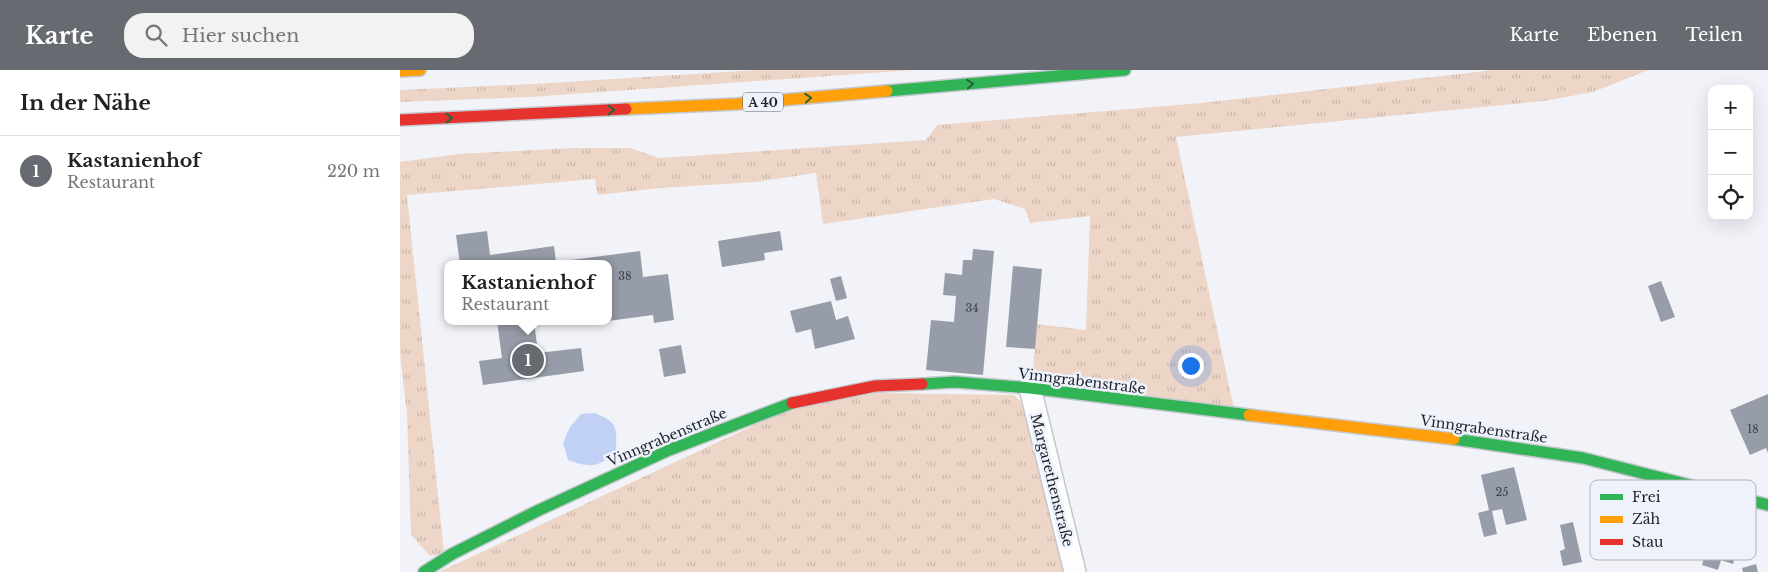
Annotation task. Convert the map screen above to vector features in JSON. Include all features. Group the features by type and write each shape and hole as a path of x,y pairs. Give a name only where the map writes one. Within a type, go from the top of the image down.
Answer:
{"main road":[{"path":"400,71 420,70"},
{"name":"A 40","path":"400,120 736,104 1125,70"},
{"name":"Vinngrabenstraße","path":"424,572 452,554 555,503 670,450 785,404 875,386 956,382 1030,388 1461,440 1574,457 1671,480"}],"street":[{"name":"Margarethenstraße","path":"1030,388 1075,572"}],"green space":[{"path":"758,70 914,70 530,97 400,102 400,90"},
{"path":"1495,70 1648,70 1593,92 1544,101 1176,137 1234,409 1032,380 1037,324 1086,330 1090,216 1030,223 1025,209 994,199 823,224 816,173 755,182 660,188 597,195 595,179 407,195 444,553 430,556 411,535 407,414 400,353 400,162 459,154 572,148 630,148 659,158 926,140 937,125 1201,103"},
{"path":"876,393 1014,395 1027,407 1070,572 439,572 785,411"}],"water":[{"path":"595,413 612,423 616,431 616,451 604,461 594,465 568,460 563,443 570,427 581,414"}],"building":[{"path":"487,231 490,255 554,246 556,260 459,260 456,235"},
{"path":"780,231 783,250 764,253 765,260 722,267 718,241"},
{"path":"973,249 994,251 983,375 926,370 931,320 954,322 956,296 943,295 945,273 962,275 963,260 972,260"},
{"path":"640,251 643,277 668,274 674,320 654,323 653,315 612,320 612,260 571,260"},
{"path":"1013,266 1042,269 1035,349 1006,347"},
{"path":"841,276 847,298 836,301 830,279"},
{"path":"1661,281 1675,317 1661,322 1648,286"},
{"path":"831,301 836,320 848,316 855,339 815,349 811,329 796,333 790,311"},
{"path":"498,325 534,325 538,353 581,348 584,371 483,385 479,361 502,358"},
{"path":"681,345 686,373 664,377 659,349"},
{"path":"1768,394 1768,453 1766,448 1750,455 1730,410"},
{"path":"1514,467 1527,520 1506,525 1502,509 1492,511 1497,534 1484,537 1478,513 1489,510 1481,475"},
{"path":"1573,522 1582,562 1563,566 1560,551 1565,549 1560,525"},
{"path":"1703,560 1721,560 1718,570 1702,565"},
{"path":"1721,560 1734,560 1733,564"},
{"path":"1756,564 1758,572 1743,572 1742,568"}],"traffic: fast":[{"path":"887,91 1125,70"},
{"path":"922,384 955,382 1030,388 1249,415"},
{"path":"424,572 452,554 537,511 669,450 792,403"},
{"path":"1454,439 1583,458 1670,480"},
{"path":"1756,502 1768,505"}],"traffic: slow":[{"path":"400,71 420,70"},
{"path":"626,109 736,104 887,91"},
{"path":"1249,415 1454,439"}],"traffic: jam":[{"path":"400,120 626,109"},
{"path":"792,403 875,386 922,384"}],"place":[{"name":"Kastanienhof","path":"528,360"}]}
